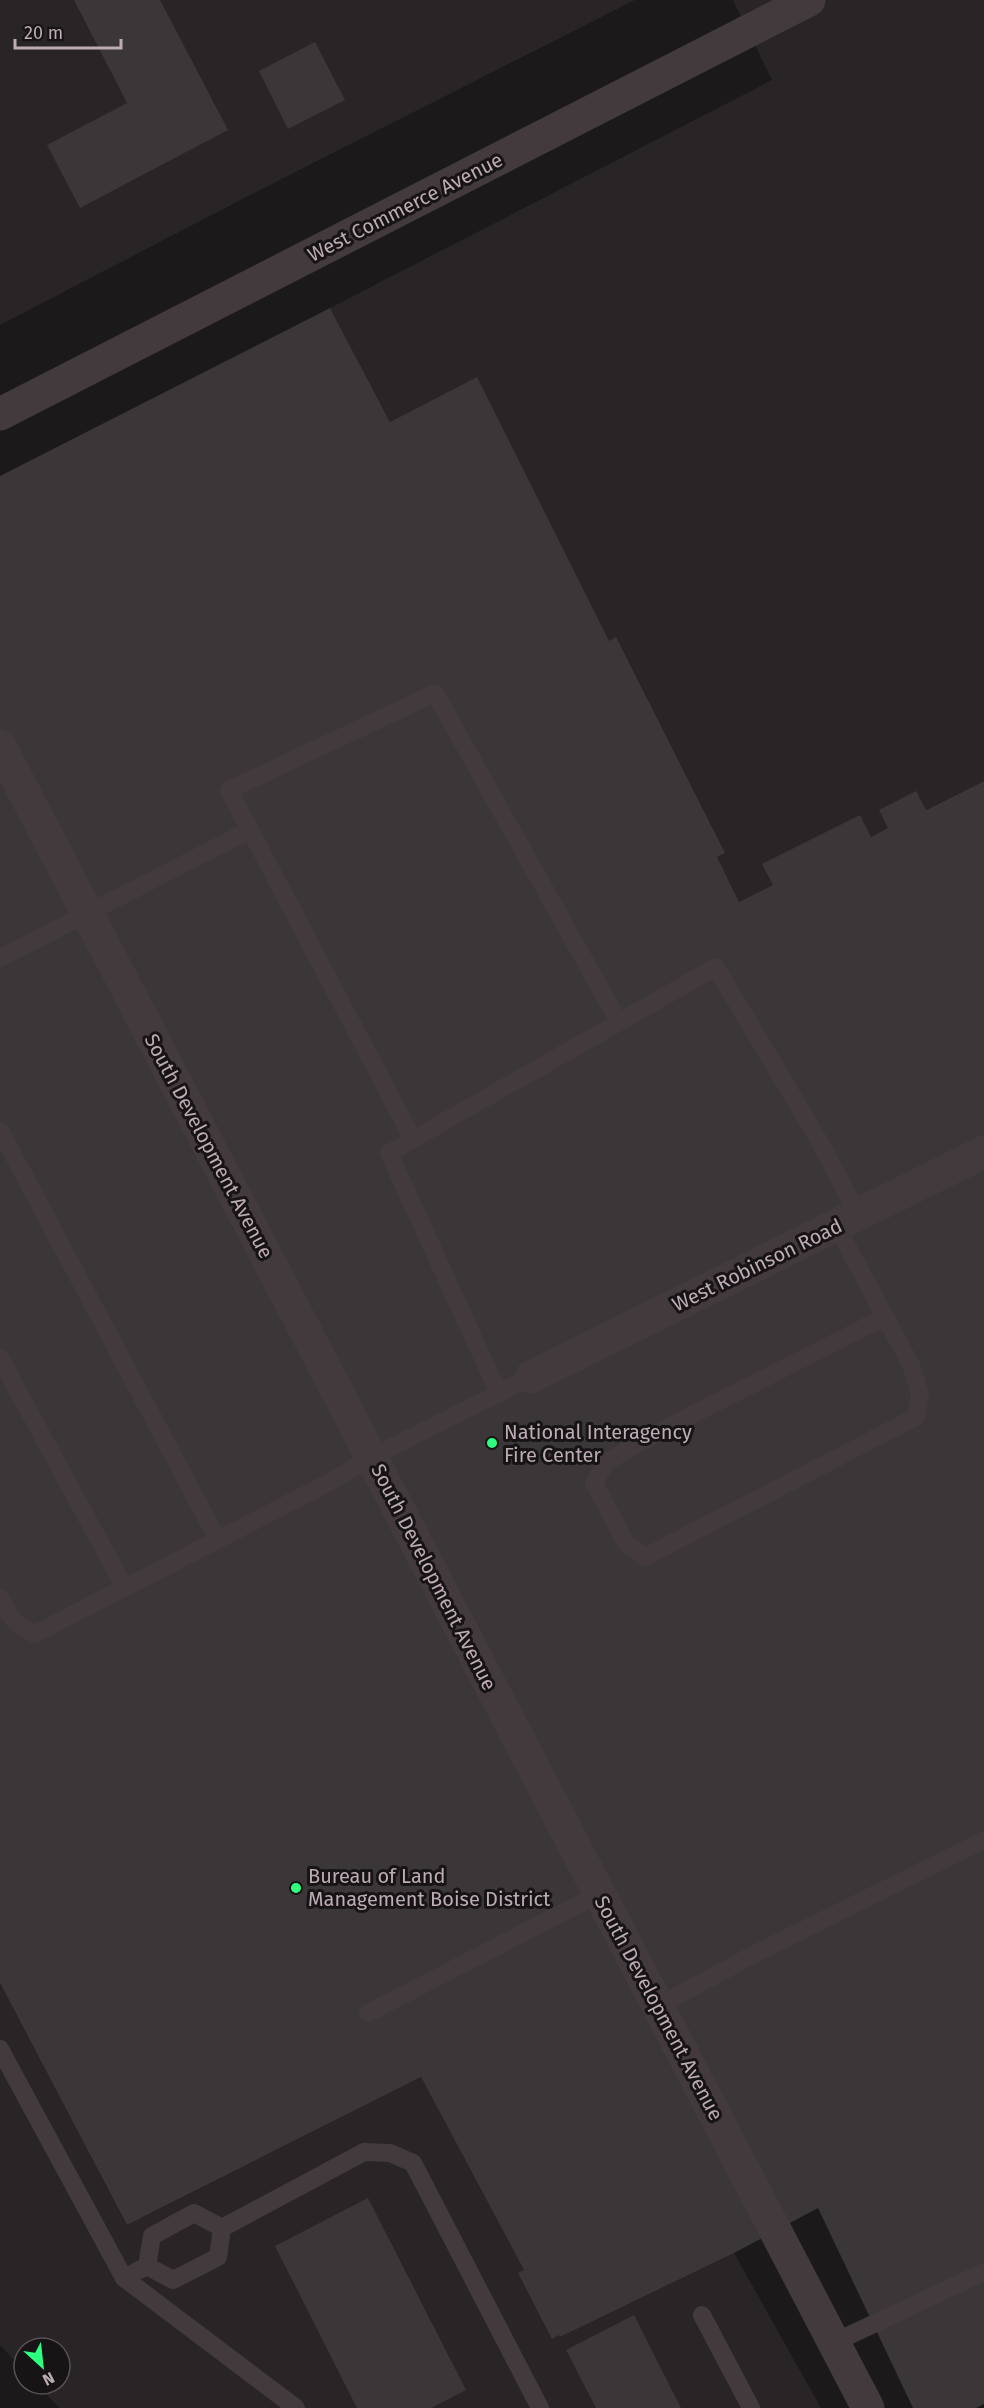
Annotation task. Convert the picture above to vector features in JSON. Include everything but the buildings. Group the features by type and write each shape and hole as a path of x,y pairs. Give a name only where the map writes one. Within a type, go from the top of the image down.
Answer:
{"street":[{"name":"West Commerce Avenue","path":"0,414 809,0"},
{"name":"South Development Avenue","path":"0,746 868,2408"},
{"name":"West Robinson Road","path":"531,1377 847,1220 981,1161"}],"lane":[{"path":"413,1139 229,790 435,693 620,1022"},
{"path":"0,958 250,830"},
{"path":"499,1394 389,1153 716,967 822,1146 847,1220 885,1317 911,1365 920,1395 916,1417 645,1557 626,1543 594,1483 606,1462 672,1425 885,1317"},
{"path":"0,1130 218,1540"},
{"path":"0,1358 125,1588"},
{"path":"0,1598 12,1621 22,1629 35,1634 330,1482 372,1457 531,1377"},
{"path":"658,2006 748,1957 984,1840"},
{"path":"368,2013 599,1894"},
{"path":"0,2049 124,2278 296,2408"},
{"path":"222,2228 364,2152 390,2153 413,2163 540,2408"},
{"path":"147,2266 152,2236 194,2214 222,2228"},
{"path":"147,2266 173,2280 218,2257 222,2228"},
{"path":"124,2278 147,2266"},
{"path":"833,2343 984,2272"},
{"path":"702,2315 751,2408"}],"shaded area":[{"path":"0,0 635,0 0,325"},
{"path":"733,0 984,0 984,781 739,902 477,378 390,422 330,308 772,80"},
{"path":"0,1983 127,2225 421,2077 560,2337 734,2253 821,2408 59,2408 48,2396 72,2396 72,2336 12,2336 12,2358 0,2345"}],"place":[{"name":"National Interagency Fire Center","path":"492,1443"},
{"name":"Bureau of Land Management Boise District","path":"296,1888"}]}
